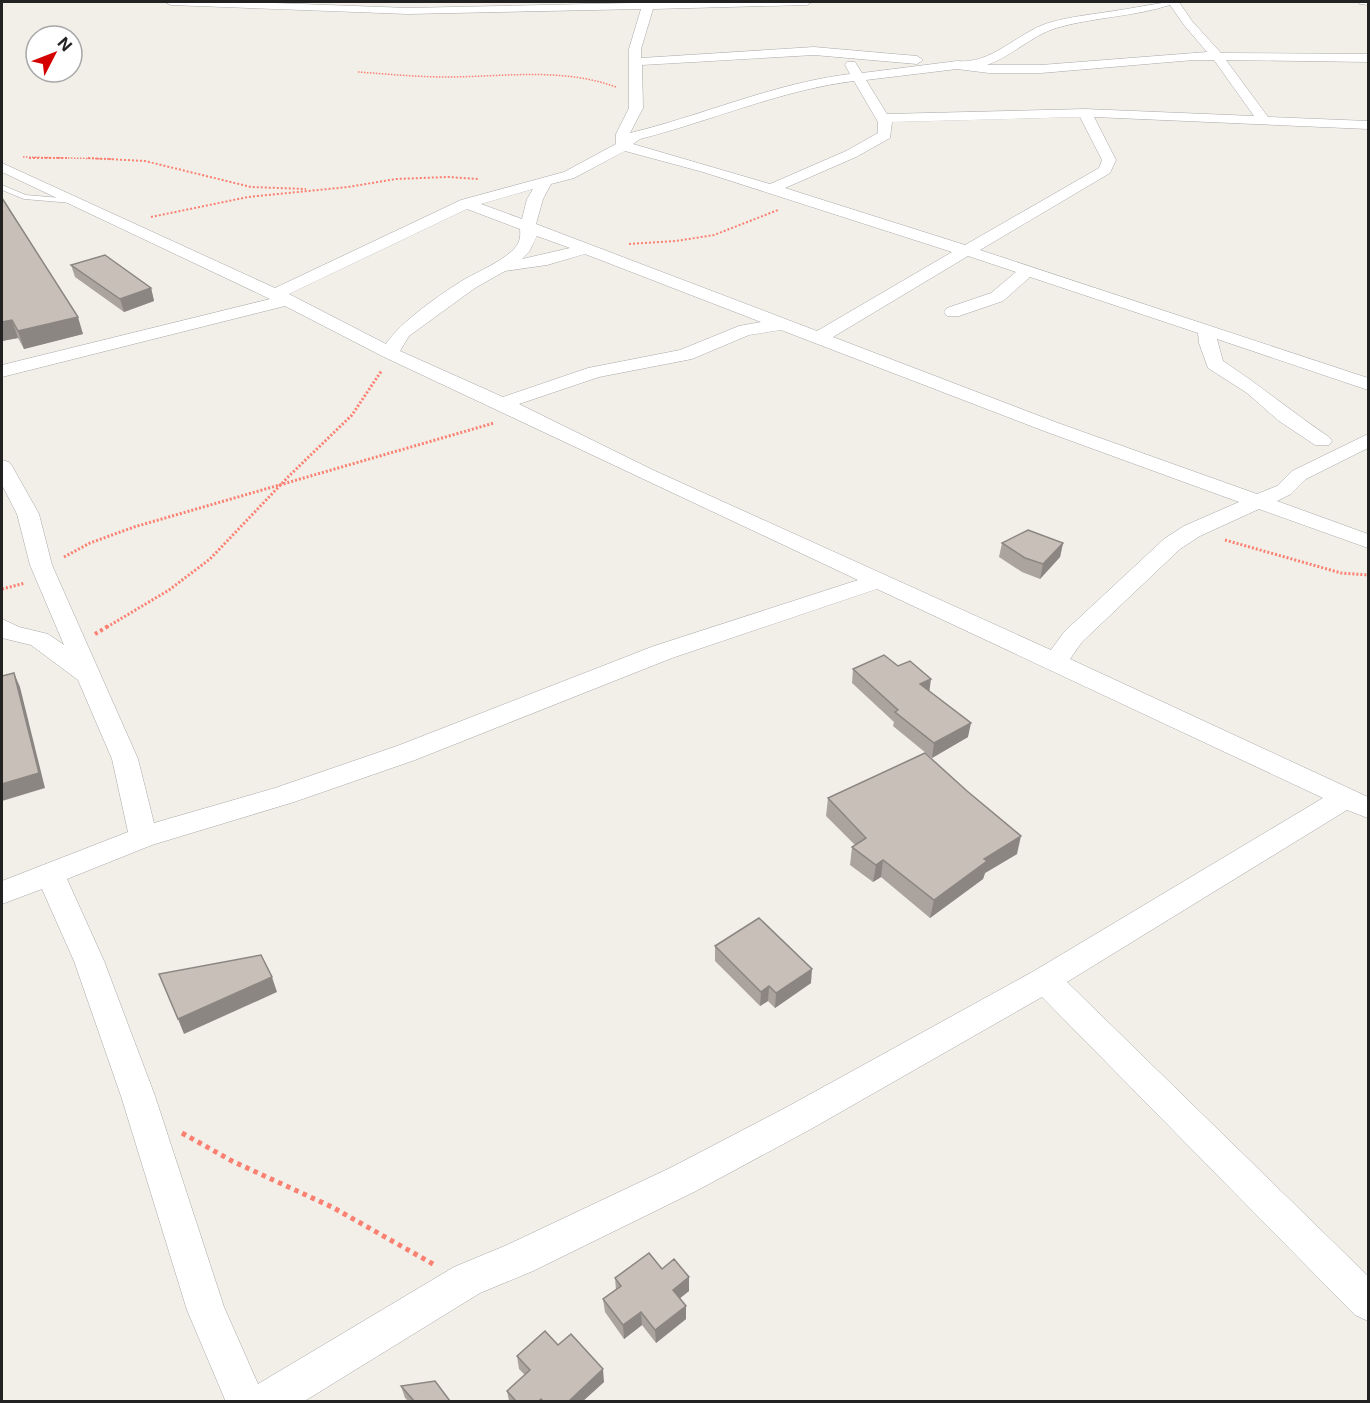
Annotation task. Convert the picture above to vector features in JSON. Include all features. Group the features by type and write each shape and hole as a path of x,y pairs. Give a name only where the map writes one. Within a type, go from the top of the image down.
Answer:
{"street":[{"path":"171,2 398,11 807,2"},
{"path":"2,371 281,298 466,203 576,172 623,146 635,136 679,125 777,93 858,77 990,61 1023,39 1053,26 1126,14 1168,2"},
{"path":"1174,2 1263,119"},
{"path":"623,146 622,134 635,102 635,49 648,6"},
{"path":"636,62 771,52 842,53 989,69 1041,69 1174,57 1368,58"},
{"path":"771,189 877,141 886,131 883,118 842,53"},
{"path":"635,102 679,125"},
{"path":"883,118 1085,113 1368,125"},
{"path":"819,338 1105,170 1109,160 1085,113"},
{"path":"623,146 771,189 1028,270 1368,384"},
{"path":"10,162 72,201 281,298 390,353 1357,803"},
{"path":"390,353 402,333 469,284 511,260 525,245 529,238 528,226 535,199 546,181"},
{"path":"466,203 1041,423 1368,541"},
{"path":"501,267 548,260 586,249"},
{"path":"953,312 997,297 1028,270"},
{"path":"501,404 595,372 684,355 745,330 782,324"},
{"path":"1207,331 1208,343 1215,363 1254,389 1286,417 1322,441"},
{"path":"1299,475 1311,447 1322,441 1368,439"},
{"path":"1056,662 1073,637 1172,544 1192,531 1284,490 1299,475 1368,439"},
{"path":"2,466 28,514 43,570 125,759 143,837"},
{"path":"2,893 143,837 328,780 406,753 663,652 878,581"},
{"path":"2,627 11,633 39,639 87,675"},
{"path":"265,1401 467,1280 520,1258 747,1148 1045,980 1179,901 1357,803"},
{"path":"50,874 88,961 138,1095 206,1310 246,1401"},
{"path":"1045,980 1368,1302"}],"lane":[{"path":"2,187 24,197 72,201"}],"path":[{"path":"358,72 442,77 500,75 580,77 602,81 635,102"},
{"path":"10,162 86,157 156,162 187,173 251,187 311,190"},
{"path":"115,222 248,197 414,177 481,180"},
{"path":"586,249 676,242 714,235 775,212 800,199"},
{"path":"75,646 170,589 209,560 281,485 344,426 375,383 390,353"},
{"path":"43,570 79,548 123,531 225,499 281,485 524,414"},
{"path":"1192,531 1341,573 1368,575"},
{"path":"175,1127 184,1135 244,1167 318,1200 395,1245 467,1280"}],"building":[{"path":"2,198 78,317 18,331 12,320 2,322"},
{"path":"105,255 151,288 120,299 71,265"},
{"path":"1028,530 1063,543 1043,564 1025,558 1002,543"},
{"path":"884,655 898,666 910,661 931,679 920,684 971,723 934,743 895,712 898,710 853,669"},
{"path":"14,673 39,773 2,784 2,676"},
{"path":"925,753 1021,836 984,859 987,861 934,900 883,860 876,865 852,847 866,838 828,798"},
{"path":"759,918 812,969 776,993 769,986 761,992 715,946"},
{"path":"261,955 272,977 178,1019 159,974"},
{"path":"649,1253 662,1269 674,1259 689,1277 673,1290 686,1306 655,1330 641,1312 623,1325 603,1299 621,1286 615,1278"},
{"path":"545,1331 558,1345 571,1334 603,1369 569,1401 543,1401 541,1399 539,1401 516,1401 507,1391 530,1370 517,1356"},
{"path":"435,1381 450,1401 414,1401 401,1386"}]}
